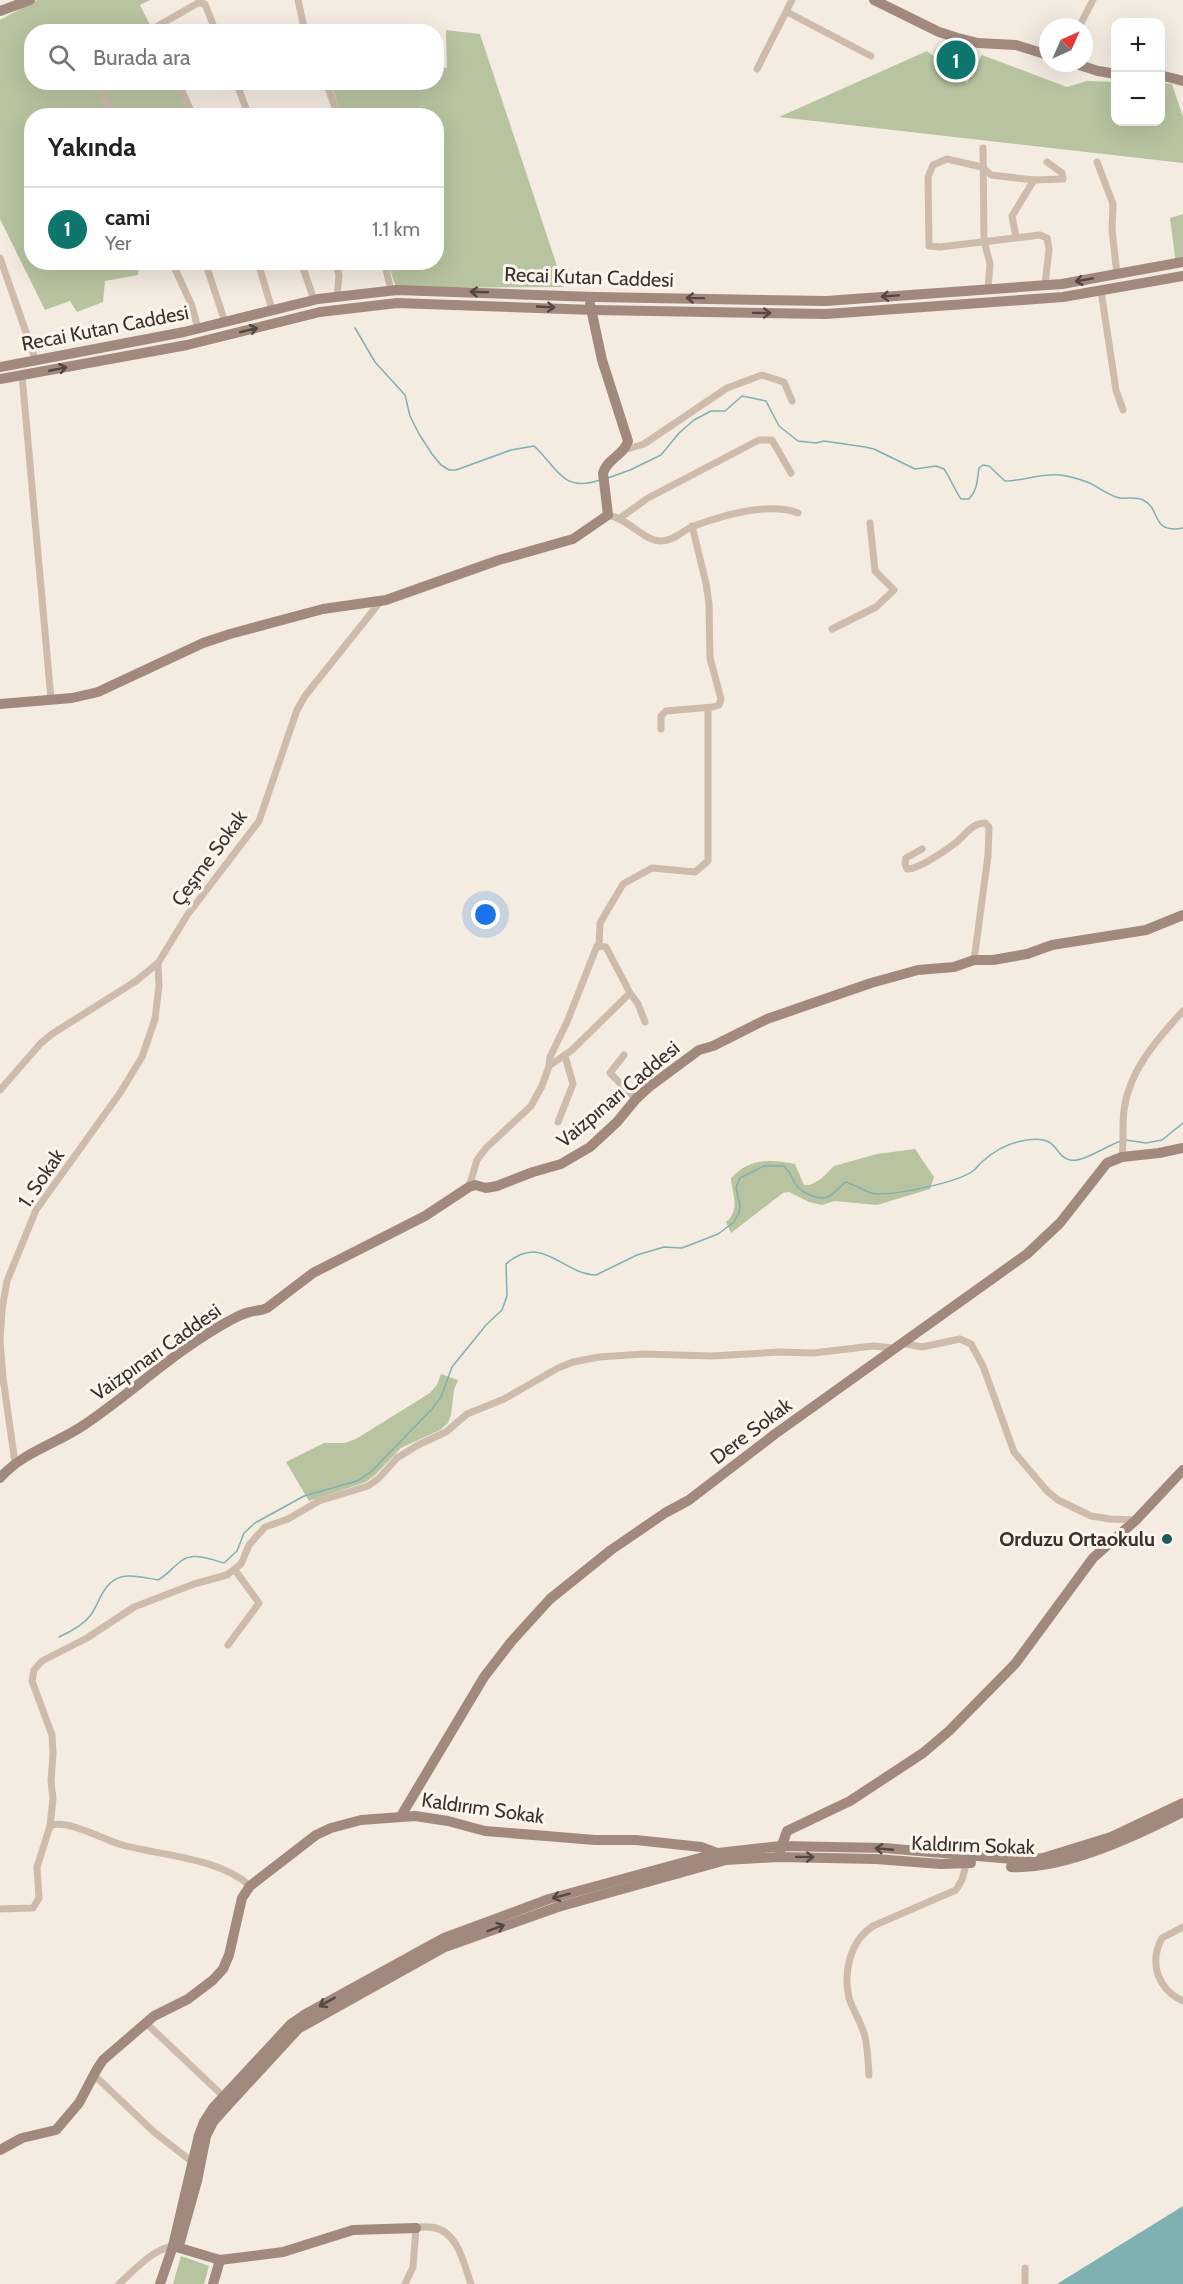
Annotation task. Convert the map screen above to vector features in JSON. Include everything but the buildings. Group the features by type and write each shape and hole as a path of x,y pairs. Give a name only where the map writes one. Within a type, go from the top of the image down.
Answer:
{"street":[{"path":"0,11 30,0"},
{"path":"298,0 303,24"},
{"path":"757,69 792,0"},
{"path":"874,0 939,32 978,43 1016,45 1039,52"},
{"path":"1084,18 1093,0"},
{"path":"161,24 198,3 206,4 213,24"},
{"path":"787,12 871,56"},
{"path":"1093,69 1111,73"},
{"path":"1165,76 1183,81"},
{"path":"101,90 109,108"},
{"path":"182,90 189,108"},
{"path":"239,90 246,108"},
{"path":"329,90 335,108"},
{"path":"983,148 984,240 990,264 988,289"},
{"path":"1045,285 1049,249 1047,238 1041,235 940,247 929,246 927,240 928,177 933,165 947,159 982,167 991,175 1034,180 1063,179 1062,173 1047,162"},
{"path":"1097,162 1113,204 1112,230 1117,274"},
{"path":"1016,237 1012,216 1034,180"},
{"path":"0,258 36,361"},
{"name":"Recai Kutan Caddesi","path":"0,367 198,329 314,300 391,290 826,301 1045,285 1183,262"},
{"path":"176,270 192,306 198,329"},
{"path":"209,270 225,322"},
{"path":"260,270 272,310"},
{"path":"305,270 314,300"},
{"path":"338,270 338,297"},
{"path":"386,270 391,290"},
{"name":"Recai Kutan Caddesi","path":"0,379 187,345 320,312 386,304 472,304 826,314 1063,297 1183,276"},
{"path":"1101,291 1116,390 1123,410"},
{"path":"588,296 602,360 628,441 624,450 605,467 603,473 608,515"},
{"path":"22,375 51,699"},
{"path":"624,450 644,444 727,388 762,375 784,382 792,401"},
{"path":"620,518 648,498 759,440 772,440 791,473"},
{"path":"0,704 72,698 98,692 203,643 322,609 386,600 499,560 573,539 608,515 620,518 646,537 660,542 676,537 692,526 756,510 798,513"},
{"path":"832,629 876,607 894,590 875,571 870,523"},
{"path":"661,729 661,716 666,711 708,708 718,705 721,699 710,658 709,604 706,583 692,526"},
{"name":"Çeşme Sokak","path":"0,1090 41,1043 52,1034 136,981 158,963 188,914 259,820 295,716 305,696 378,603 386,600"},
{"path":"469,1187 480,1155 531,1106 542,1086 550,1057 567,1022 593,952 599,945 600,923 622,884 652,868 695,872 708,861 708,708"},
{"path":"922,849 906,858 907,868 917,868 947,849 977,824 985,823 989,827 988,856 974,960"},
{"name":"Vaizpınarı Caddesi","path":"0,1478 15,1463 82,1426 219,1327 250,1312 259,1312 267,1308 313,1273 425,1215 469,1187 497,1186 561,1164 580,1154 604,1135 636,1099 699,1050 713,1046 767,1019 871,983 918,970 954,967 974,960 1027,954 1052,945 1146,930 1183,915"},
{"path":"599,945 606,947 638,1004 645,1022"},
{"name":"1. Sokak","path":"15,1463 0,1340 7,1281 36,1210 120,1093 142,1056 155,1019 159,986 158,963"},
{"path":"549,1066 565,1056 630,993"},
{"path":"1122,1157 1124,1111 1131,1082 1142,1061 1183,1011"},
{"path":"624,1055 610,1073 636,1099"},
{"path":"558,1122 573,1084 565,1056"},
{"name":"Dere Sokak","path":"401,1816 484,1677 511,1642 550,1599 611,1550 689,1500 775,1434 1027,1254 1068,1214 1103,1167 1122,1157 1183,1148"},
{"path":"0,1909 33,1908 38,1904 37,1867 50,1826 53,1808 51,1781 53,1745 49,1724 33,1687 33,1675 37,1665 78,1643 134,1607 194,1584 219,1578 235,1570 241,1564 249,1545 265,1527 288,1519 319,1501 368,1486 379,1478 397,1458 446,1432 467,1414 504,1399 558,1368 573,1362 598,1357 643,1354 712,1356 769,1352 813,1353 873,1346 922,1347 960,1339 971,1344 983,1366 1014,1452 1047,1491 1068,1506 1091,1516 1110,1520 1136,1520"},
{"path":"780,1852 786,1832 850,1801 924,1753 949,1731 1016,1664 1093,1558 1136,1520 1183,1470"},
{"path":"228,1645 259,1603 235,1570"},
{"name":"Kaldırım Sokak","path":"250,1886 323,1832 361,1820 401,1816 432,1818 507,1834 595,1840 636,1840 701,1847 722,1857 780,1852 941,1863 968,1859 1042,1858 1111,1837 1183,1803"},
{"name":"Kaldırım Sokak","path":"968,1859 1026,1868 1047,1865 1137,1835 1183,1812"},
{"path":"0,2151 22,2138 56,2130 79,2103 103,2060 154,2016 195,1994 213,1980 223,1969 229,1955 242,1898 250,1886 239,1876 220,1868 124,1845 61,1822 50,1826"},
{"path":"168,2284 204,2122 223,2096 292,2023 444,1938 549,1899 722,1857"},
{"path":"196,2164 213,2122 298,2029 445,1947 558,1907 722,1857"},
{"path":"869,2075 866,2039 848,1991 848,1964 854,1948 864,1932 873,1926 956,1890 962,1880 968,1859"},
{"path":"1183,1927 1162,1938 1155,1961 1157,1973 1165,1989 1183,2001"},
{"path":"146,2024 223,2096"},
{"path":"94,2075 154,2132 196,2164"},
{"path":"119,2284 163,2248 176,2246 220,2260 283,2252 353,2230 416,2228 429,2225 445,2232 455,2241 471,2284"},
{"path":"405,2284 413,2266 416,2228"},
{"path":"160,2284 176,2246"},
{"path":"213,2284 220,2260"},
{"path":"1025,2268 1025,2284"}],"green space":[{"path":"37,0 150,0 140,5 150,24 24,24 24,90 180,90 190,108 24,108 24,268 0,219 0,20"},
{"path":"446,30 480,34 564,287 396,288 390,270 444,270 444,108 339,108 333,90 444,90 444,67 447,68"},
{"path":"927,51 967,83 982,55 1067,87 1087,81 1111,82 1111,126 1165,126 1165,83 1172,84 1183,117 1183,163 779,117"},
{"path":"1183,214 1183,262 1176,264 1170,218"},
{"path":"25,270 138,270 138,275 105,281 103,302 77,312 70,301 45,310"},
{"path":"915,1149 934,1177 930,1189 877,1205 835,1201 822,1205 809,1202 789,1192 783,1193 731,1233 726,1222 731,1217 734,1207 731,1178 738,1171 753,1163 777,1161 795,1164 804,1185 810,1185 821,1179 834,1166 877,1154"},
{"path":"441,1374 458,1380 448,1423 440,1430 401,1448 366,1482 309,1501 286,1462 324,1443 345,1443 356,1439 430,1393 437,1385"},
{"path":"181,2256 209,2266 204,2284 173,2284"}],"water":[{"path":"1183,2206 1183,2284 1057,2284"}],"waterway":[{"path":"355,328 375,362 405,395 410,416 432,454 441,465 449,470 456,470 511,450 534,446 555,470 569,481 587,483 600,480"},
{"path":"608,478 661,455 679,433 694,420 711,411 725,411 742,396 766,401 779,426 798,441 816,443 824,441 865,447 915,469 936,466 944,469 961,499 969,499 972,496 977,484 979,468 983,465 989,466 1005,481 1060,475 1087,482 1116,497 1143,500 1153,509 1161,524 1173,529 1183,528"},
{"path":"1126,1140 1146,1143 1162,1140 1183,1123"},
{"path":"59,1637 87,1620 105,1589 115,1580 130,1576 158,1580 181,1561 191,1557 202,1557 224,1563 237,1551 244,1533 255,1523 304,1496 357,1481 371,1472 432,1409 441,1397 452,1367 486,1325 502,1310 507,1296 506,1264 519,1255 530,1252 541,1253 584,1273 596,1275 637,1255 664,1247 682,1248 718,1234 734,1222 739,1213 740,1205 736,1188 740,1178 764,1166 784,1166 799,1188 815,1197 830,1196 846,1182 875,1194 885,1194 953,1180 973,1171 998,1150 1021,1141 1045,1140 1070,1160 1081,1159 1121,1141"}],"place":[{"name":"cami","path":"956,60"},
{"name":"Orduzu Ortaokulu","path":"1167,1539"}]}
